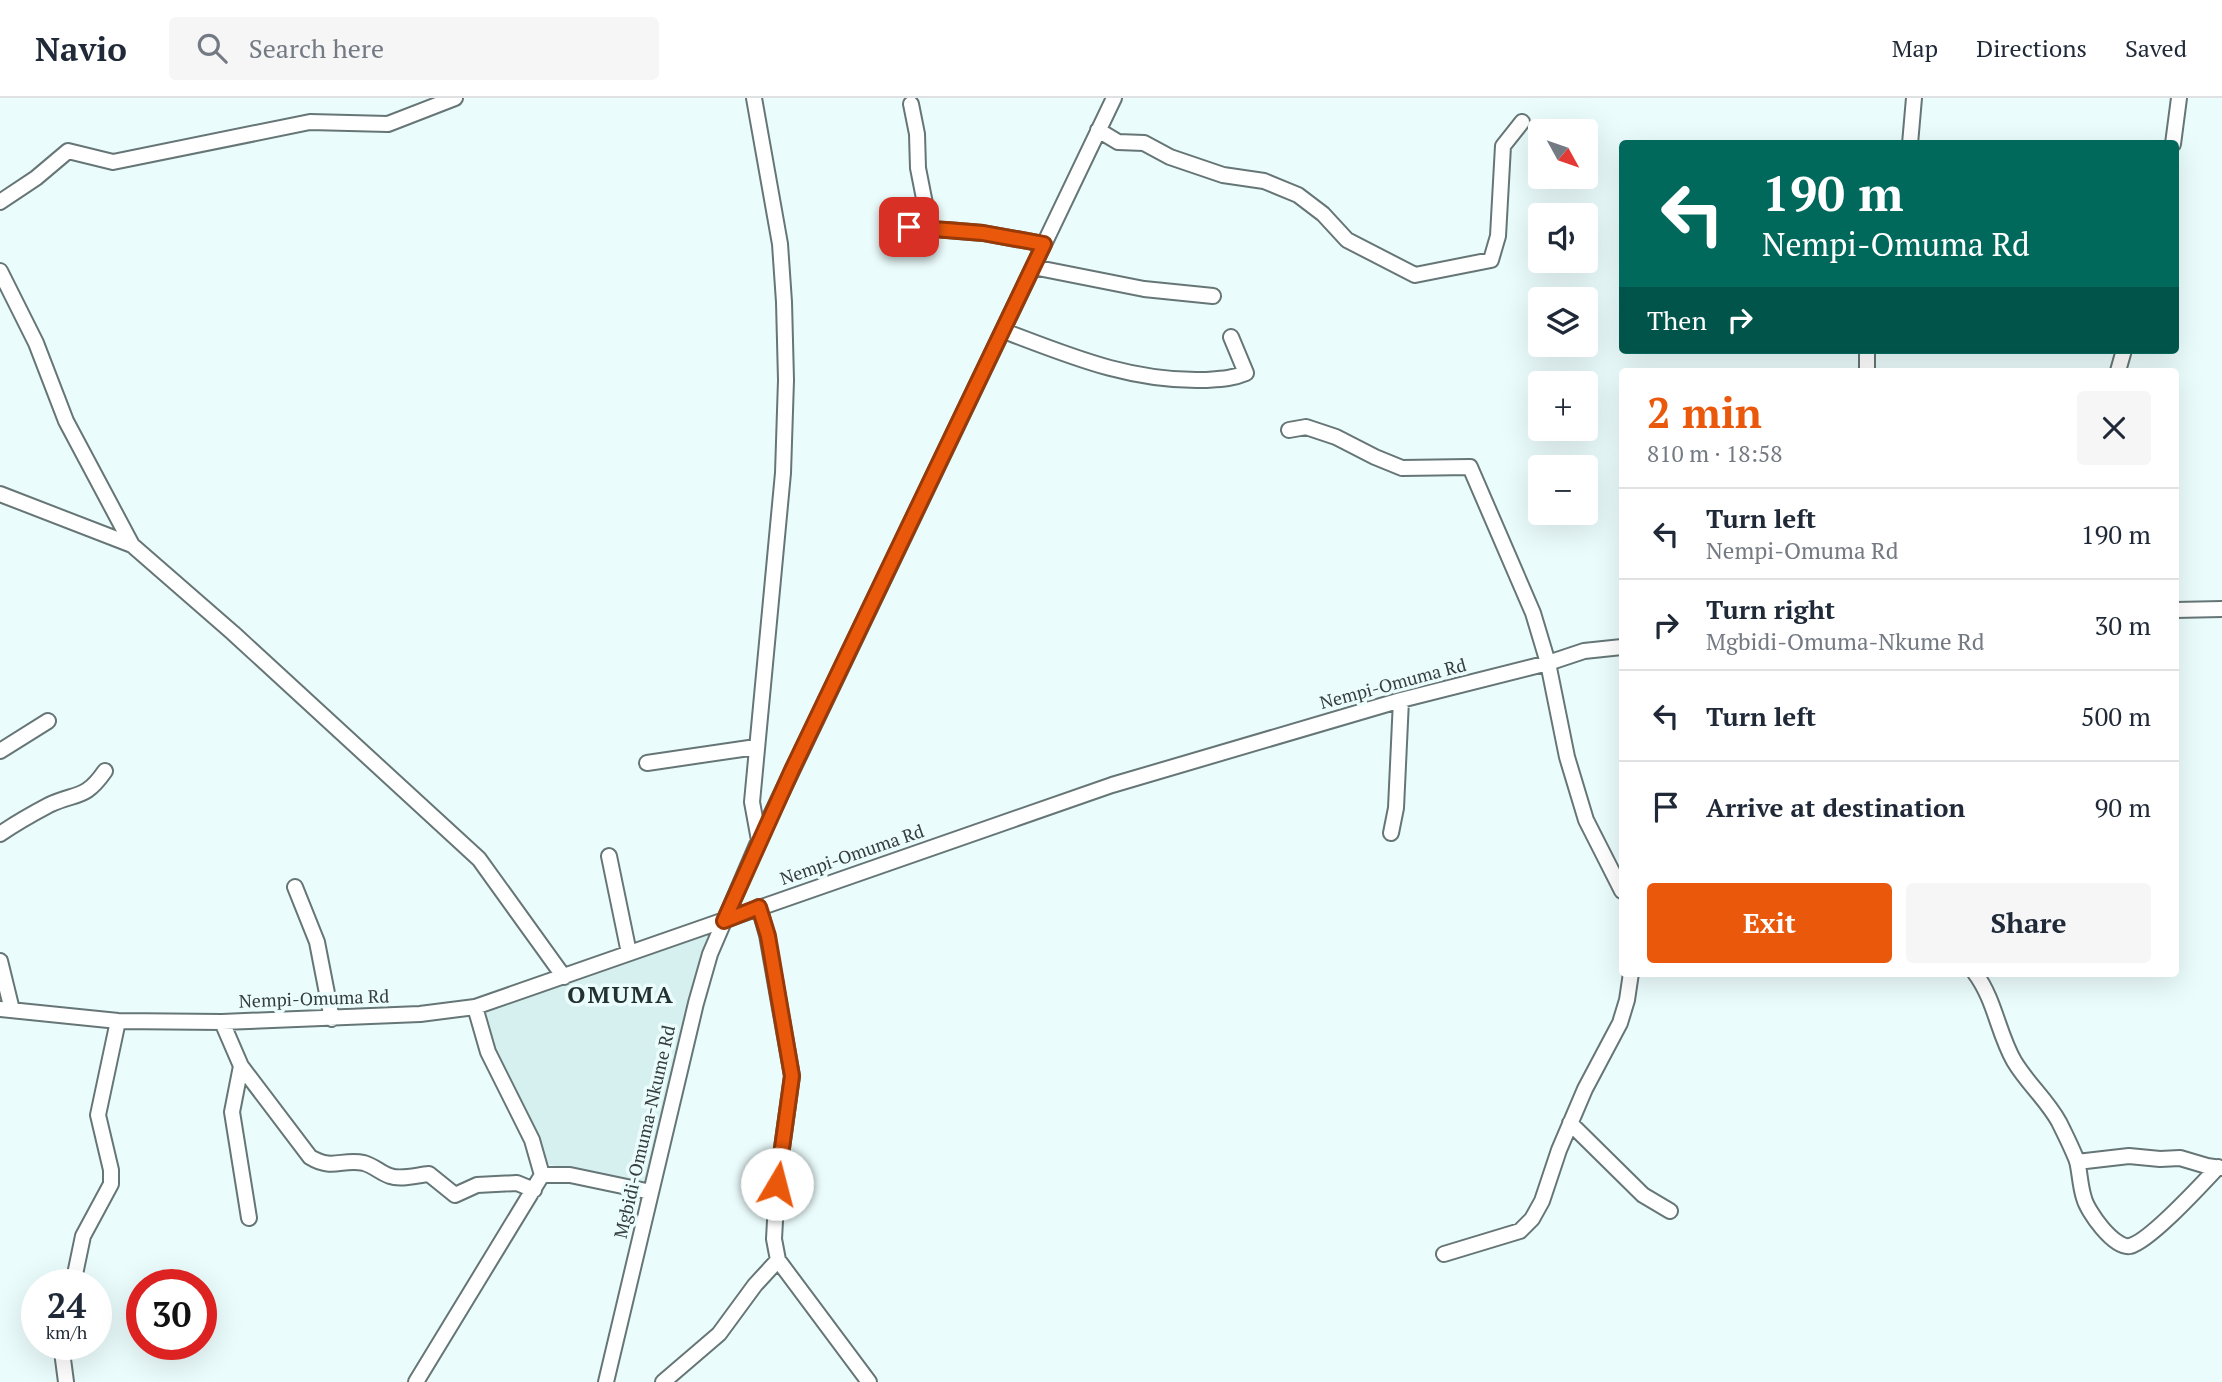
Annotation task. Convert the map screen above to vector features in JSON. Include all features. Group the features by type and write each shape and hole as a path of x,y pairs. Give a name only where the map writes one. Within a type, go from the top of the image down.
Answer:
{"street":[{"path":"0,202 36,178 68,151 113,162 310,122 388,124 455,98"},
{"path":"754,98 780,244 786,380 783,473 752,802 759,840"},
{"name":"Mgbidi-Omuma-Nkume Rd","path":"606,1382 710,954 759,840 1114,98"},
{"path":"1910,140 1914,98"},
{"path":"2174,140 2179,98"},
{"path":"911,104 918,169 930,229"},
{"path":"1098,130 1118,142 1144,143 1170,157 1223,175 1264,181 1298,194 1323,214 1347,240 1415,275 1491,260 1498,236 1503,146 1522,122"},
{"path":"888,226 983,233 1044,244"},
{"path":"1033,267 1144,289 1213,296"},
{"path":"0,271 36,343 66,421 132,545"},
{"path":"1004,331 1109,370 1174,380 1233,379 1246,373 1231,337"},
{"path":"1289,430 1306,427 1336,437 1402,468 1470,467 1533,613 1548,663 1574,786 1586,820 1619,885"},
{"path":"0,495 132,545 233,633 478,859 564,977"},
{"path":"2179,610 2222,609"},
{"name":"Nempi-Omuma Rd","path":"6,1010 118,1021 222,1022 419,1014 475,1007 1112,785 1401,700 1548,663 1584,651 1619,646"},
{"path":"1391,834 1396,808 1401,700"},
{"path":"0,751 48,721"},
{"path":"647,763 756,747"},
{"path":"0,834 52,804 83,795 96,785 105,771"},
{"path":"609,856 629,953"},
{"path":"295,887 317,942 332,1019"},
{"path":"759,907 768,936 792,1076 777,1184 774,1239 778,1260 869,1382"},
{"path":"0,961 6,1010"},
{"path":"1444,1254 1520,1231 1532,1219 1542,1201 1585,1089 1620,1023 1630,977"},
{"path":"1977,977 1991,1000 2015,1062 2059,1121 2077,1162 2084,1201 2098,1222 2122,1245 2140,1241 2220,1168"},
{"path":"416,1382 542,1175 532,1140 488,1052 475,1007"},
{"path":"76,1269 83,1237 111,1184 111,1170 98,1115 118,1021"},
{"path":"222,1022 241,1066 310,1157 322,1164 348,1161 365,1163 390,1176 429,1174 455,1195 477,1185 517,1183 534,1190"},
{"path":"241,1066 232,1112 249,1218"},
{"path":"1570,1123 1643,1195 1670,1211"},
{"path":"2077,1162 2129,1156 2180,1158 2220,1168"},
{"path":"542,1175 569,1175 651,1192"},
{"path":"663,1382 719,1334 755,1285 778,1260"},
{"path":"63,1360 66,1382"}],"shaded area":[{"path":"711,934 694,987 645,1182 642,1185 547,1164 489,1039 483,1010 572,983"}],"district":[{"name":"OMUMA","path":"621,995"}],"route":[{"path":"777,1184 792,1076 768,936 759,907 724,921 792,770 1044,244 983,233 909,227"}]}
